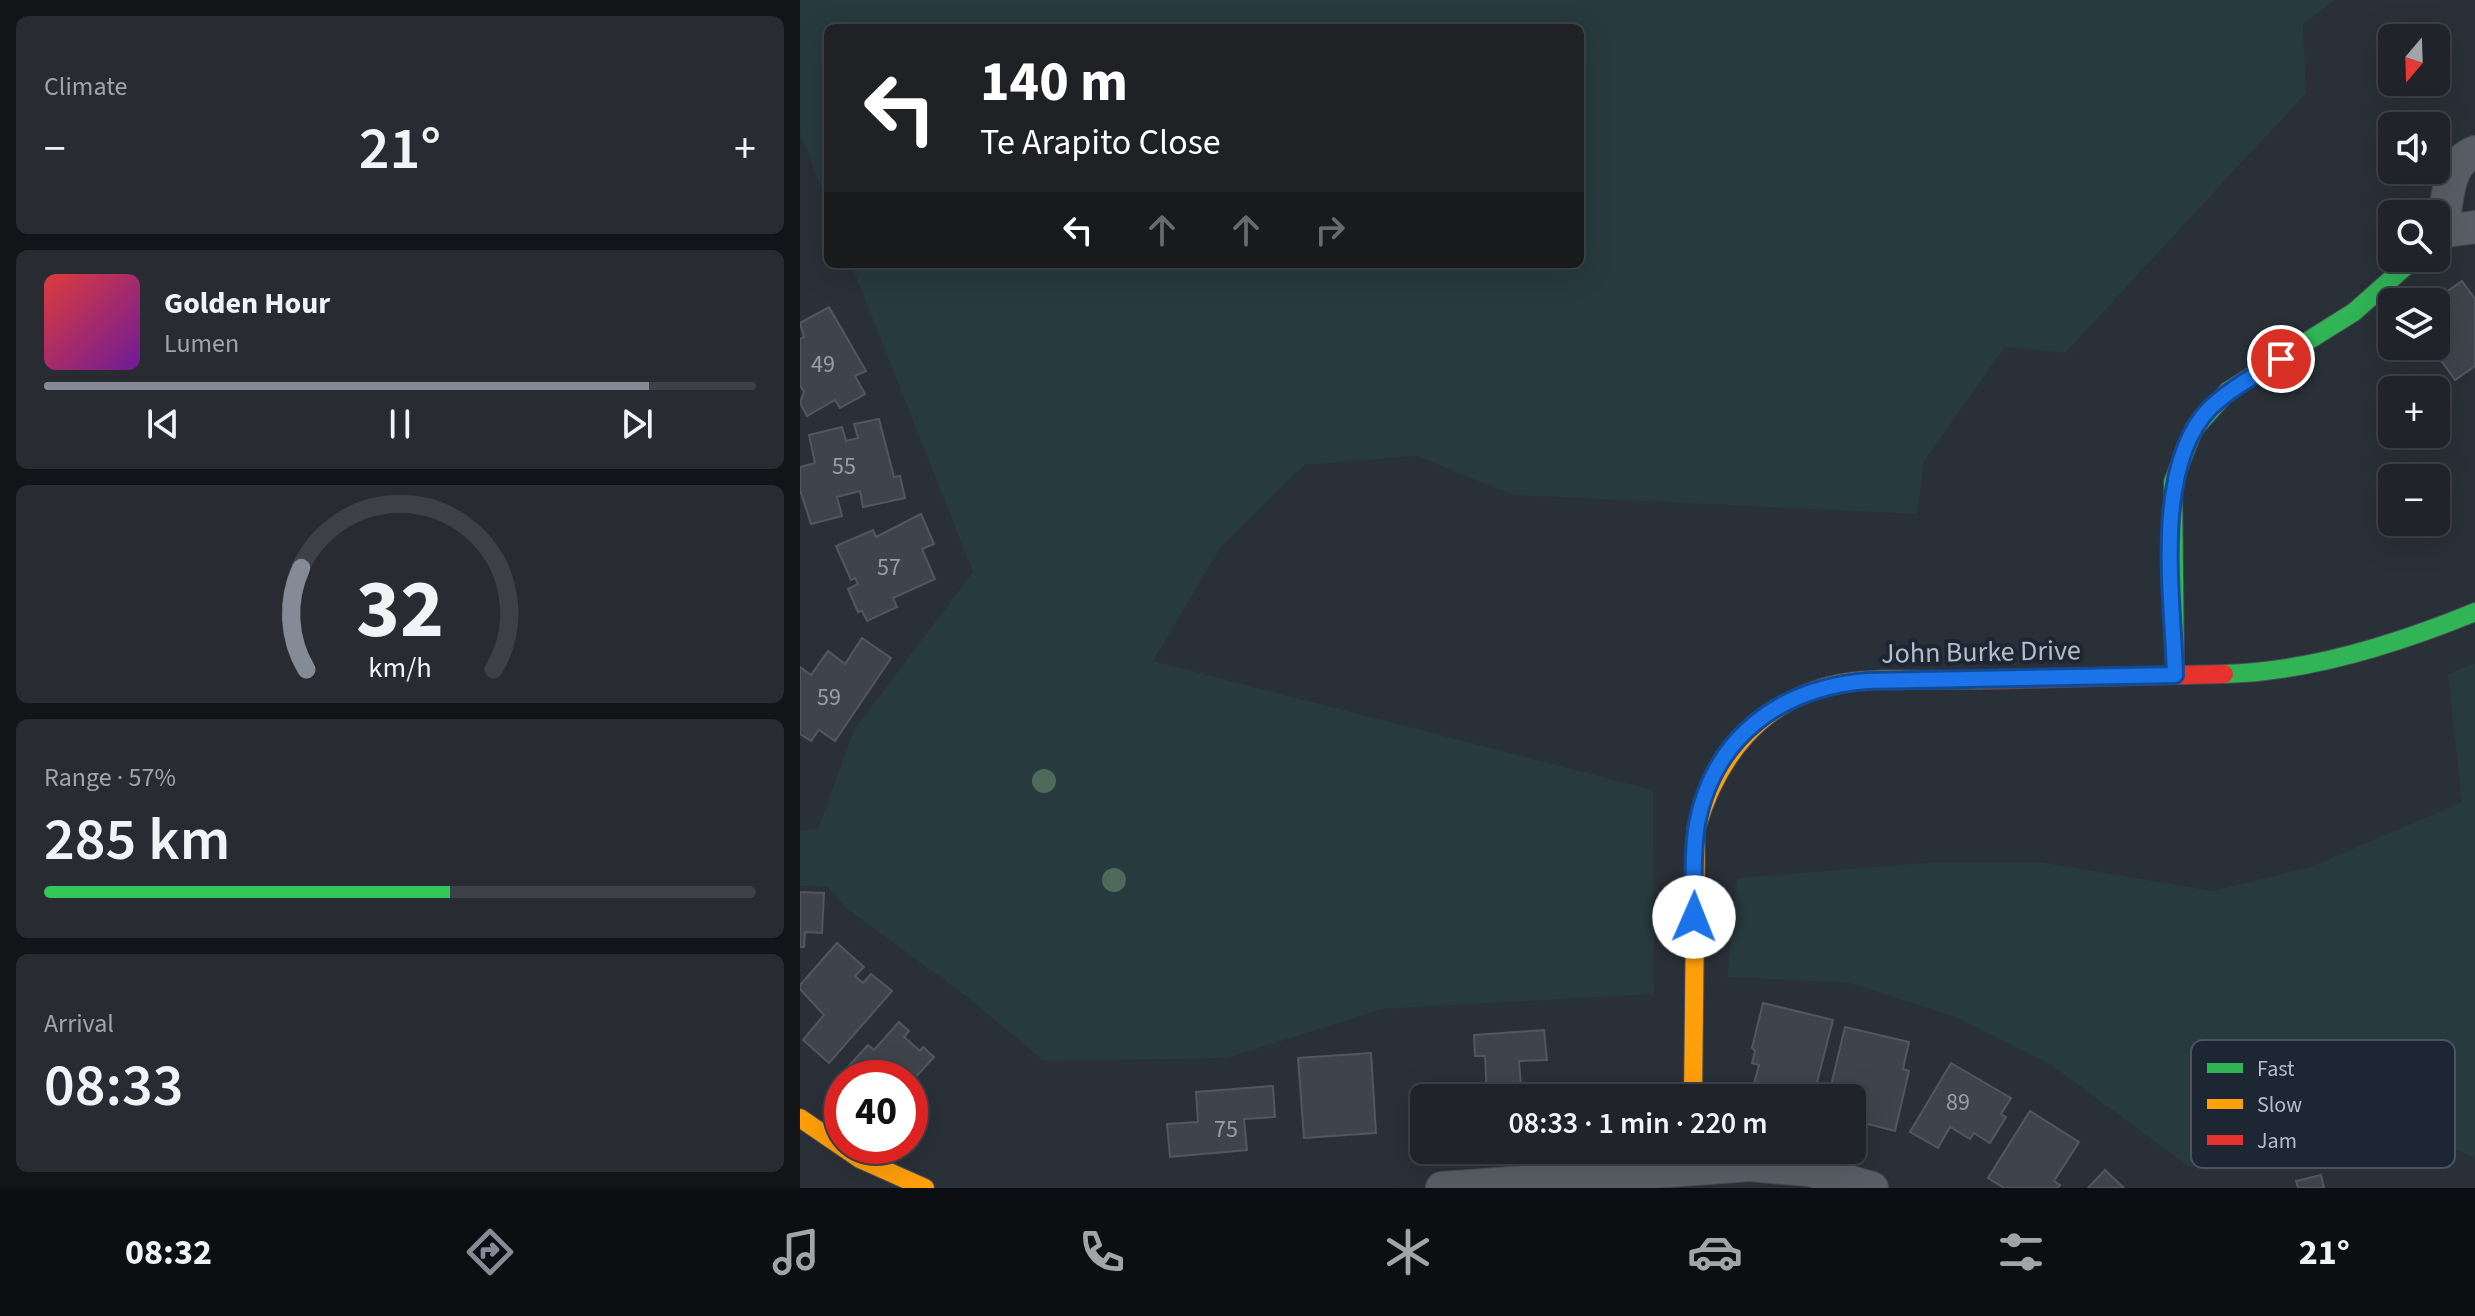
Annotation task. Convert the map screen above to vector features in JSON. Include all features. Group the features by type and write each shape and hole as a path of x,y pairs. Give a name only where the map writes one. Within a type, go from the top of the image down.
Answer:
{"street":[{"path":"2445,200 2450,179 2466,155 2475,152"},
{"path":"2450,232 2475,227"},
{"path":"2175,675 2173,482 2194,429 2228,391 2354,312 2399,272"},
{"name":"John Burke Drive","path":"1693,1084 1696,829 1701,805 1723,757 1745,731 1790,699 1817,688 1867,681 2175,675 2274,669 2361,653 2475,612"},
{"path":"800,1118 833,1143 878,1168 925,1188"},
{"path":"1442,1188 1656,1164"},
{"path":"1738,1164 1809,1170 1872,1188"}],"green space":[{"path":"800,0 2335,0 2303,24 2306,93 2065,353 2005,347 1924,461 1917,514 1513,495 1417,456 1304,465 1220,548 1153,661 1653,790 1654,994 1382,1009 1227,1058 1044,1061 966,996 846,908 828,887 800,886 800,830 818,829 854,730 973,572 853,268 1584,268 1584,24 824,24 824,194 800,133"},
{"path":"2475,663 2475,1158 2455,1149 2455,1040 2191,1040 2189,1167 2050,1064 1956,1017 1849,983 1727,977 1737,878 1936,862 2039,862 2213,891 2311,867 2462,802 2448,674"}],"building":[{"path":"2462,281 2475,299 2475,366 2455,380 2441,360 2450,360 2450,289"},
{"path":"829,307 866,371 855,376 865,394 840,408 835,400 807,416 800,403 804,392 800,385 800,339 804,337 800,323"},
{"path":"879,419 894,477 900,476 905,498 863,507 860,491 837,497 842,516 811,524 800,490 800,467 815,463 809,435 842,427 846,441 858,438 854,424"},
{"path":"921,514 934,544 922,549 935,579 893,598 897,607 867,621 862,611 858,612 848,589 858,584 855,578 851,580 836,546 873,530 876,537"},
{"path":"862,638 891,658 835,741 819,730 811,741 800,734 800,667 811,675 828,651 845,664"},
{"path":"800,892 824,893 822,933 805,932 804,947 800,947"},
{"path":"837,943 864,967 855,976 863,983 871,974 892,991 832,1060 826,1060 803,1040 824,1015 800,989 800,985"},
{"path":"1763,1003 1833,1020 1817,1084 1754,1084 1759,1065 1752,1063 1755,1051 1752,1048"},
{"path":"899,1022 909,1031 904,1037 920,1051 923,1047 934,1057 928,1064 928,1060 854,1060 868,1045 874,1050"},
{"path":"1845,1027 1909,1042 1903,1069 1909,1071 1895,1131 1866,1124 1866,1084 1831,1084"},
{"path":"1544,1030 1547,1060 1519,1061 1521,1084 1486,1084 1485,1056 1475,1056 1474,1035"},
{"path":"1371,1053 1376,1133 1304,1138 1298,1058"},
{"path":"1951,1063 2011,1098 2001,1114 2006,1117 1990,1143 1974,1133 1970,1139 1950,1127 1938,1148 1910,1132"},
{"path":"1273,1086 1275,1117 1244,1119 1247,1150 1170,1157 1167,1124 1198,1122 1196,1092"},
{"path":"2030,1111 2079,1142 2054,1181 2060,1185 2058,1188 2004,1188 1988,1178"},
{"path":"2105,1170 2124,1188 2088,1188"},
{"path":"2321,1175 2324,1188 2298,1188 2296,1181"}],"traffic: fast":[{"path":"2175,675 2173,482 2194,429 2228,391 2354,312 2399,272"},
{"path":"2224,674 2320,662 2384,645 2475,612"}],"traffic: slow":[{"path":"1693,1084 1696,829 1716,778 1730,756 1765,718 1786,703 1810,692 1837,684 1870,680 1984,680"},
{"path":"800,1118 860,1159 925,1188"}],"traffic: jam":[{"path":"1984,680 2224,674"}],"route":[{"path":"1694,917 1696,829 1710,782 1723,757 1745,731 1790,699 1817,688 1867,681 2175,675 2171,515 2173,482 2181,456 2194,429 2208,410 2228,391 2281,359"}]}
